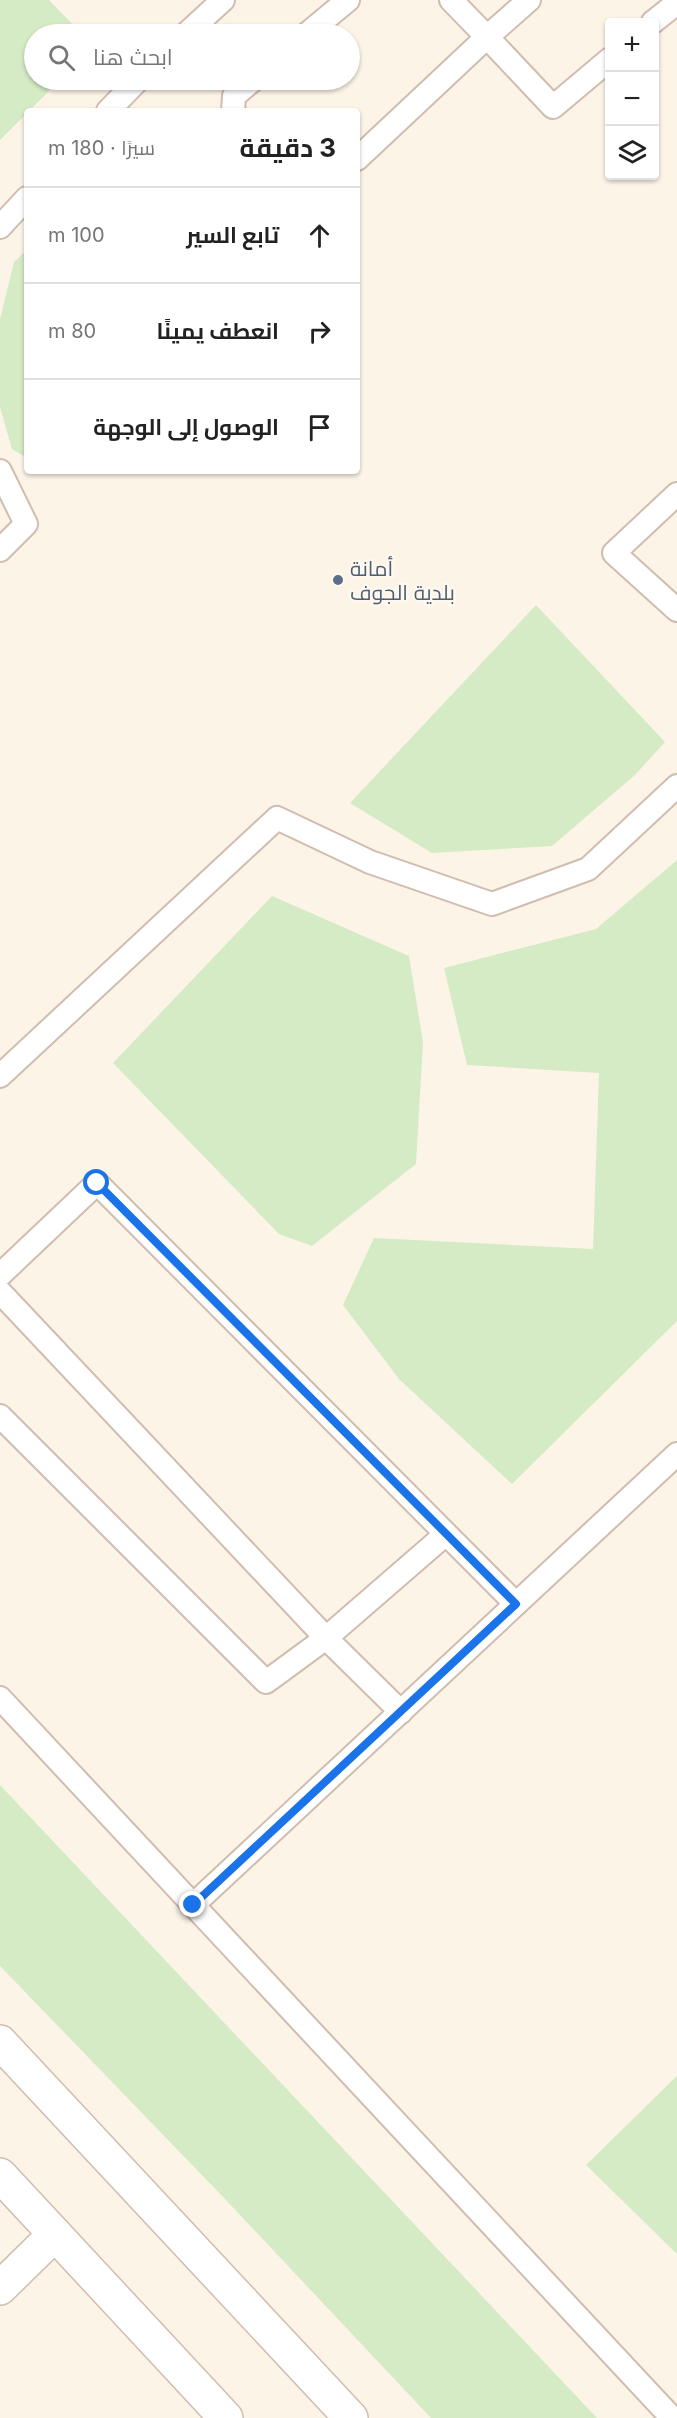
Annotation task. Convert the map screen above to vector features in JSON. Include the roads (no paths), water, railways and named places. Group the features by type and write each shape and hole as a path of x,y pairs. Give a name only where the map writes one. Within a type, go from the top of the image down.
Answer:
{"street":[{"path":"0,2042 351,2418"},
{"path":"0,2175 226,2418"},
{"path":"0,2288 55,2234"}],"lane":[{"path":"197,24 223,0"},
{"path":"319,24 348,0"},
{"path":"451,0 553,107 605,62"},
{"path":"360,156 529,0"},
{"path":"658,18 677,3"},
{"path":"111,108 128,90"},
{"path":"233,108 234,96 241,90"},
{"path":"0,227 24,201"},
{"path":"0,471 26,524 0,550"},
{"path":"677,494 614,553 677,610"},
{"path":"0,1076 277,818 370,862 492,904 588,869 677,786"},
{"path":"0,1275 97,1183 516,1604"},
{"path":"0,1292 326,1638 401,1712"},
{"path":"0,1416 266,1682 326,1638 446,1534"},
{"path":"193,1905 677,1454"},
{"path":"0,1698 672,2418"}],"place":[{"name":"أمانة بلدية الجوف","path":"338,580"}]}
